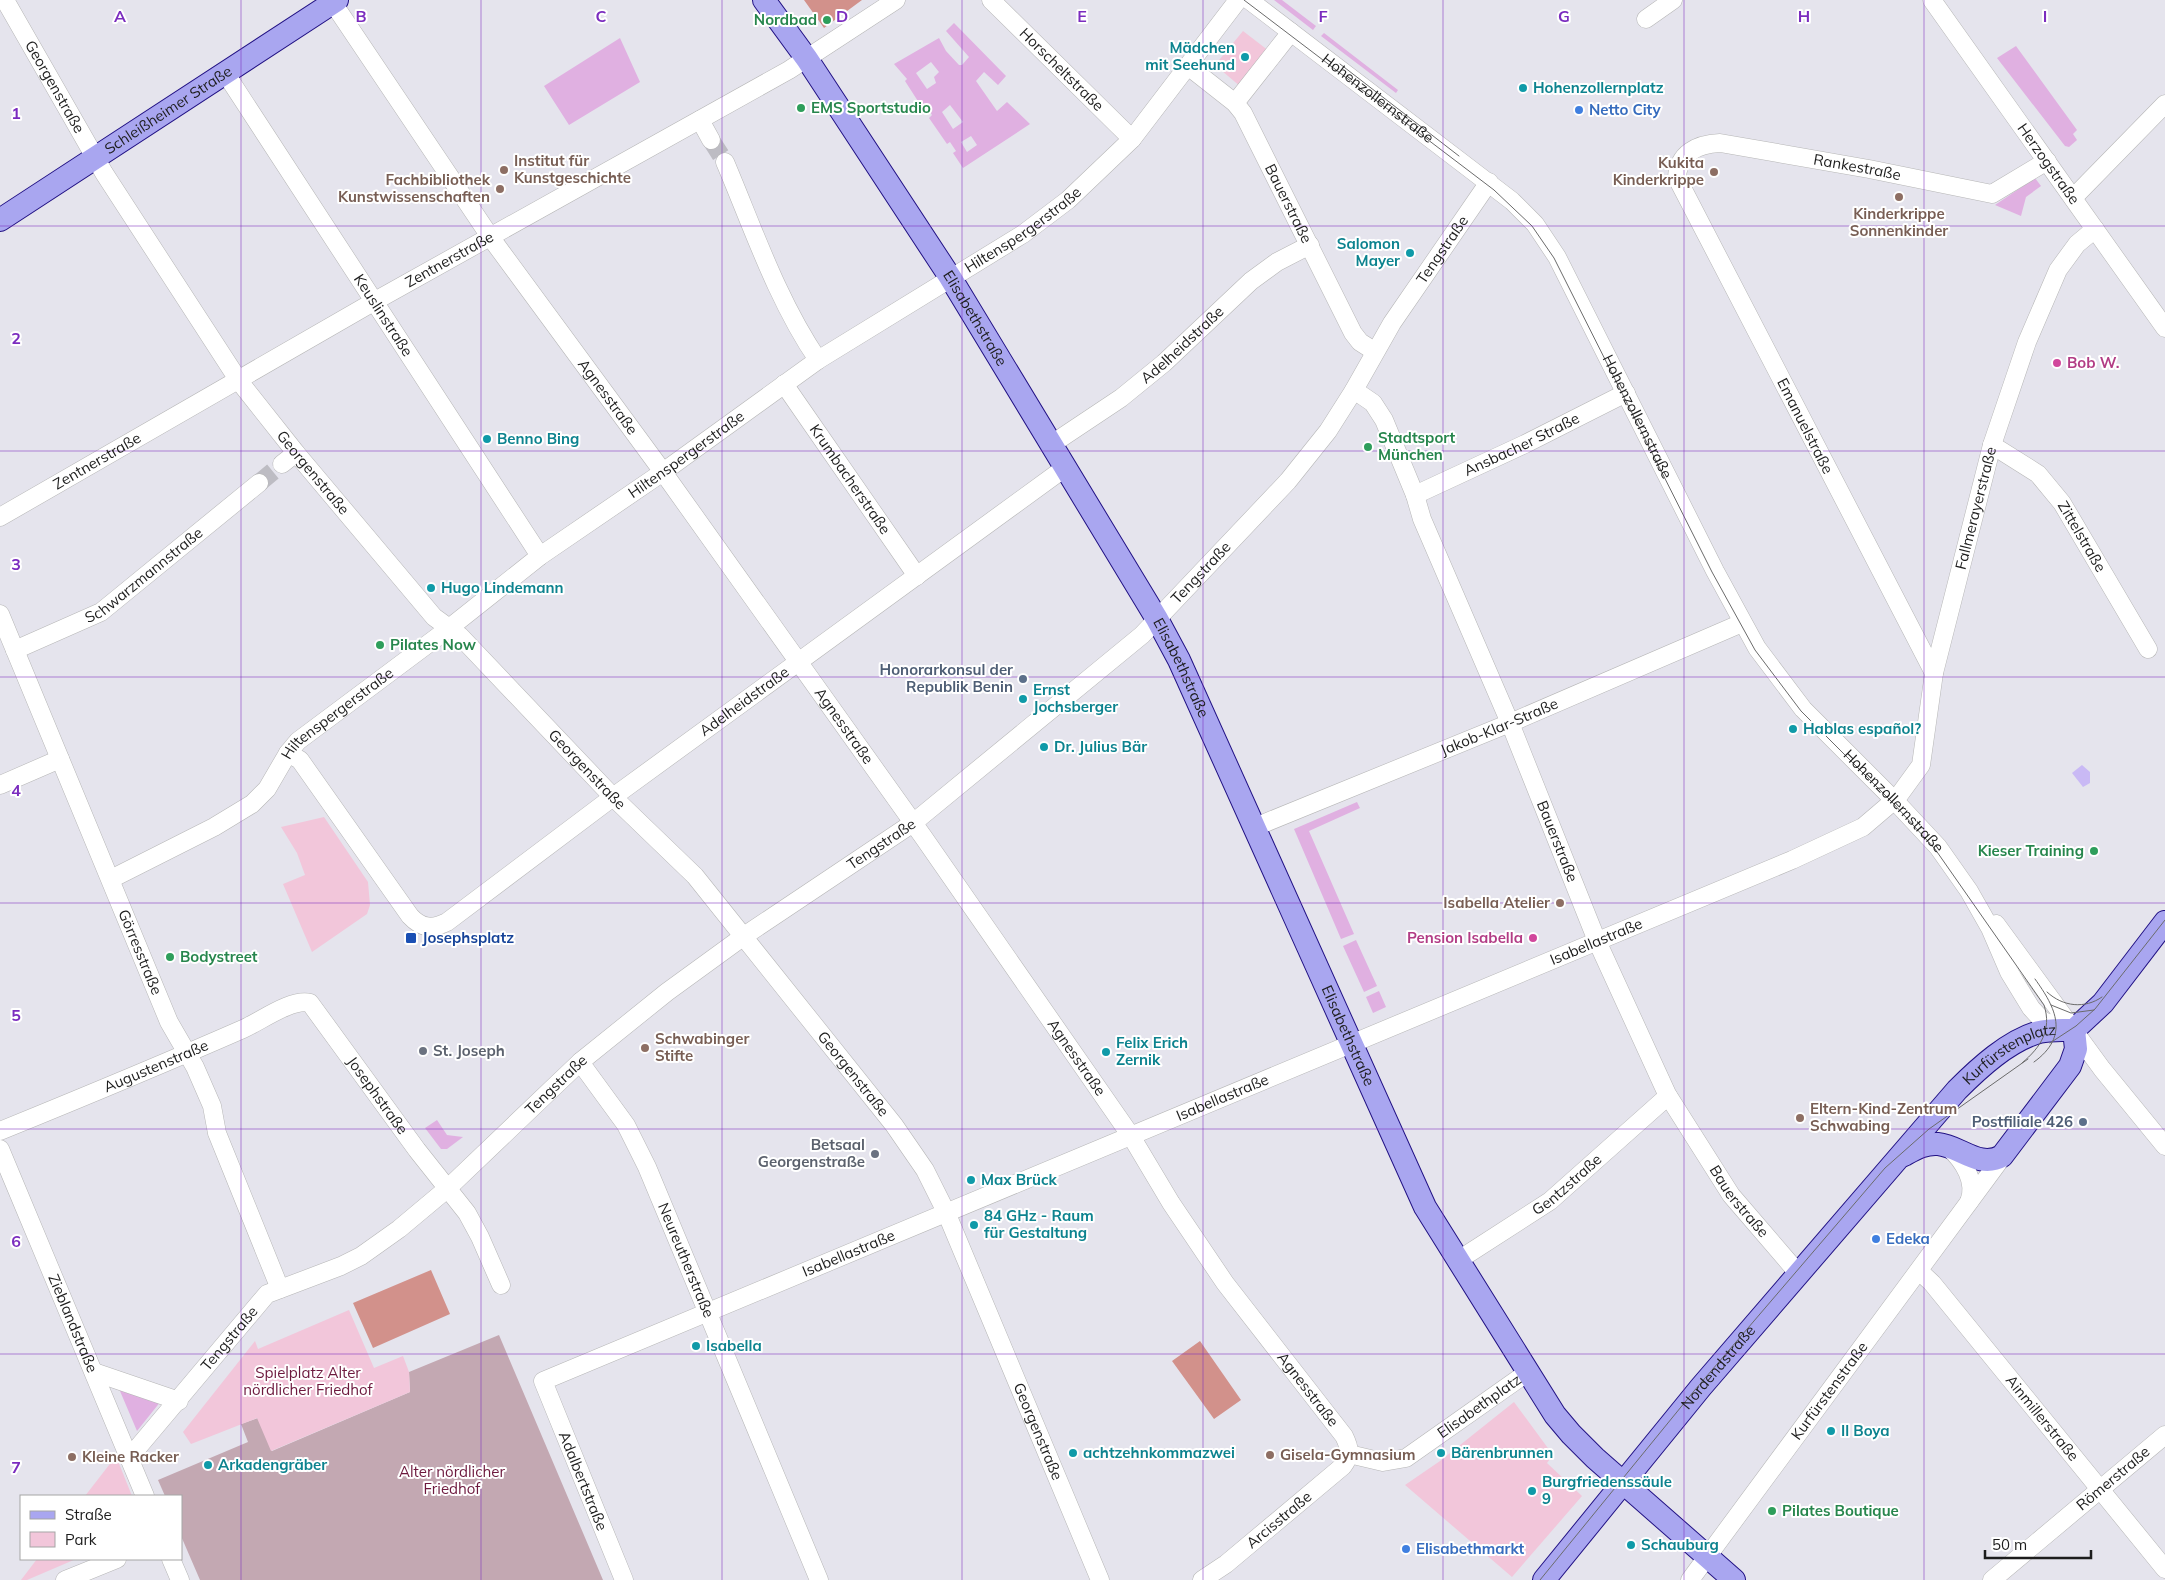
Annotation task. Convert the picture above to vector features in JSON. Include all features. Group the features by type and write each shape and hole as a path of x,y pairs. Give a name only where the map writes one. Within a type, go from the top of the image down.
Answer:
{"main road":[{"name":"Elisabethstraße","path":"764,0 807,59 950,277 1157,619 1179,660 1255,827 1424,1207 1528,1372"},
{"name":"Schleißheimer Straße","path":"0,220 226,74 334,1"},
{"path":"2074,1030 2104,1003 2165,922"},
{"name":"Kurfürstenplatz","path":"2051,1030 2074,1030 2076,1049 2070,1066 2008,1150 1998,1158 1985,1160 1938,1144 1923,1145 1897,1159 1944,1104 1982,1068 2006,1049 2030,1035 2051,1030"},
{"path":"1944,1104 1940,1130 1947,1147"},
{"name":"Nordendstraße","path":"1544,1580 1681,1410 1897,1159"},
{"name":"Elisabethplatz","path":"1528,1372 1567,1430 1623,1483 1734,1580"}],"street":[{"name":"Georgenstraße","path":"5,0 96,159 239,381 296,453 434,617 460,636 613,797 695,876 894,1125 926,1170 946,1212 1100,1580"},
{"name":"Zentnerstraße","path":"0,517 375,301 491,238 807,59 896,0"},
{"name":"Horscheltstraße","path":"991,0 1132,139"},
{"name":"Hiltenspergerstraße","path":"111,879 214,827 252,804 267,789 288,752 298,741 448,629 540,556 663,472 818,360 950,277 1023,234 1061,206 1132,139 1238,0"},
{"name":"Hohenzollernstraße","path":"1248,0 1488,182 1527,215 1546,239 1742,623 1769,665 1798,703 1938,847 2102,1069 2165,1146"},
{"path":"1646,19 1673,0"},
{"name":"Herzogstraße","path":"1932,0 2165,328"},
{"name":"Agnesstraße","path":"334,1 491,238 663,472 913,823 1131,1136 1171,1203 1225,1283 1344,1436 1350,1454"},
{"path":"1235,103 1291,32"},
{"name":"Bauerstraße","path":"1188,66 1235,103 1243,113 1353,333 1360,342 1374,351"},
{"name":"Keuslinstraße","path":"226,74 540,556"},
{"path":"2073,198 2165,104"},
{"path":"700,120 711,140"},
{"name":"Rankestraße","path":"1677,178 1681,161 1697,146 1720,143 1869,169 1992,194 2047,161"},
{"path":"725,162 789,312 818,360"},
{"name":"Emanuelstraße","path":"1677,178 1934,673"},
{"name":"Tengstraße","path":"129,1458 179,1401 260,1300 267,1294 315,1277 361,1256 399,1229 448,1188 580,1062 667,992 744,936 913,823 1142,635 1288,481 1328,432 1354,390 1374,351 1488,182"},
{"name":"Fallmerayerstraße","path":"1895,801 1921,765 1934,673 1992,445 2027,342 2058,270 2077,244 2095,229"},
{"name":"Adelheidstraße","path":"1052,444 1121,398 1164,363 1251,281 1277,262 1310,245"},
{"name":"Krumbacherstraße","path":"784,384 917,576"},
{"name":"Bauerstraße","path":"1354,390 1377,408 1415,495 1422,520 1510,723 1596,941 1668,1096 1731,1195 1798,1273"},
{"name":"Ansbacher Straße","path":"1415,495 1525,444 1626,393"},
{"name":"Zittelstraße","path":"1992,445 2038,474 2062,503 2148,649"},
{"path":"282,464 296,453"},
{"name":"Adelheidstraße","path":"288,752 300,760 410,916 421,925 437,927 447,922 613,797 1066,466"},
{"name":"Schwarzmannstraße","path":"16,650 101,612 259,483"},
{"name":"Görresstraße","path":"0,614 169,1022 212,1106 216,1133 280,1289"},
{"name":"Jakob-Klar-Straße","path":"1255,827 1510,723 1742,623"},
{"path":"0,785 60,760"},
{"name":"Isabellastraße","path":"543,1381 1792,860 1863,827 1895,801"},
{"name":"Hohenzollernstraße","path":"1970,891 1990,928 2009,972 2031,1008 2047,1023 2074,1030"},
{"name":"Augustenstraße","path":"0,1131 187,1054 255,1024 292,1004 304,1001 310,1003"},
{"name":"Josephstraße","path":"310,1003 417,1150 448,1188"},
{"path":"2030,1035 2033,1021 2031,1008"},
{"name":"Neureutherstraße","path":"580,1062 626,1125 656,1187 706,1312 819,1580"},
{"name":"Gentzstraße","path":"1457,1261 1550,1201 1668,1096"},
{"path":"1947,1147 1962,1162 1969,1176 1972,1191 1968,1203"},
{"name":"Zieblandstraße","path":"0,1149 145,1495"},
{"name":"Kurfürstenplatz","path":"1968,1203 2008,1150"},
{"path":"448,1188 474,1223 501,1285"},
{"name":"Kurfürstenstraße","path":"1690,1580 1968,1203"},
{"name":"Ainmillerstraße","path":"1918,1271 1932,1283 2165,1569"},
{"path":"94,1372 179,1401"},
{"name":"Elisabethplatz","path":"1350,1454 1383,1462 1406,1458 1528,1372"},
{"name":"Adalbertstraße","path":"543,1381 624,1580"},
{"name":"Römerstraße","path":"1992,1580 2165,1435"},
{"name":"Arcisstraße","path":"1202,1580 1226,1564 1333,1475 1343,1466 1350,1454"},
{"path":"65,1580 115,1560"},
{"path":"171,1560 180,1580"}],"shaded area":[{"name":"Nordbad","path":"804,0 862,0 824,28"},
{"path":"1274,0 1282,0 1316,26 1313,30"},
{"path":"954,23 1006,76 998,85 984,72 976,81 997,111 1007,102 1030,124 963,168 953,153 956,151 950,142 947,144 929,118 932,115 927,107 923,109 905,81 907,79 894,64 939,38 946,51 959,65 962,65 969,57 946,31","holes":["931,62 939,72 934,77 936,83 927,89 916,73","950,105 963,122 953,129 942,112","971,136 977,145 967,152 961,142"]},
{"path":"1324,33 1398,90 1396,93 1321,36"},
{"path":"620,38 640,82 569,125 544,86"},
{"path":"2016,46 2077,130 2073,134 2077,140 2069,147 2065,146 1997,58"},
{"path":"2035,178 2041,186 2026,197 2021,216 1995,205"},
{"path":"1357,802 1360,808 1309,831 1354,934 1341,939 1294,829"},
{"path":"1356,940 1377,986 1364,992 1343,946"},
{"path":"1379,991 1386,1007 1373,1013 1366,997"},
{"path":"437,1120 447,1135 463,1137 447,1149 441,1149 425,1128"},
{"path":"431,1270 450,1314 373,1348 353,1303"},
{"path":"1200,1341 1241,1400 1214,1419 1172,1361"},
{"path":"117,1384 161,1401 137,1431"}],"sand":[{"path":"2082,765 2090,772 2090,783 2083,787 2072,773"}],"green space":[{"path":"1243,31 1269,51 1241,87 1215,65"},
{"path":"324,817 368,882 370,905 367,914 312,952 283,884 305,875 297,853 281,827"},
{"name":"Spielplatz Alter nördlicher Friedhof","path":"349,1310 374,1368 403,1356 409,1372 410,1392 271,1451 257,1418 191,1444 183,1432 255,1341 258,1349"},
{"name":"Alter nördlicher Friedhof","path":"499,1335 603,1580 200,1580 182,1538 182,1495 165,1495 158,1480 248,1442 241,1424 258,1418 272,1451 410,1392 409,1372"},
{"path":"1514,1402 1553,1455 1547,1463 1582,1496 1512,1577 1405,1485 1440,1461"},
{"path":"116,1456 132,1495 86,1495"},
{"path":"36,1560 74,1560 27,1580 21,1580"}],"tunnel":[{"path":"711,140 725,162"},
{"path":"259,483 282,464"}],"tram line":[{"path":"1244,0 1494,190 1532,226 1554,258 1712,572 1755,650 1801,711 1893,803 1935,849 2044,1005 2047,1022 2046,1030 2035,1051 2022,1063"},
{"path":"1340,64 1459,156"},
{"path":"2050,1043 2076,1026 2095,1009 2165,920"},
{"path":"2034,1062 2045,1052 2056,1032 2053,1011 2035,979"},
{"path":"2047,992 2060,1001 2074,1005 2081,1005 2102,997"},
{"path":"2051,1005 2071,1013 2094,1010"},
{"path":"1540,1580 1694,1391 1885,1168 1929,1129 2028,1059"}],"place":[{"name":"Nordbad","path":"827,20"},
{"name":"Mädchen mit Seehund","path":"1245,57"},
{"name":"Hohenzollernplatz","path":"1523,88"},
{"name":"EMS Sportstudio","path":"801,108"},
{"name":"Netto City","path":"1579,110"},
{"name":"Institut für Kunstgeschichte","path":"504,170"},
{"name":"Kukita Kinderkrippe","path":"1714,172"},
{"name":"Fachbibliothek Kunstwissenschaften","path":"500,189"},
{"name":"Kinderkrippe Sonnenkinder","path":"1899,197"},
{"name":"Salomon Mayer","path":"1410,253"},
{"name":"Bob W.","path":"2057,363"},
{"name":"Benno Bing","path":"487,439"},
{"name":"Stadtsport München","path":"1368,447"},
{"name":"Hugo Lindemann","path":"431,588"},
{"name":"Pilates Now","path":"380,645"},
{"name":"Honorarkonsul der Republik Benin","path":"1023,679"},
{"name":"Ernst Jochsberger","path":"1023,699"},
{"name":"Hablas español?","path":"1793,729"},
{"name":"Dr. Julius Bär","path":"1044,747"},
{"name":"Kieser Training","path":"2094,851"},
{"name":"Isabella Atelier","path":"1560,903"},
{"name":"Josephsplatz","path":"411,938"},
{"name":"Pension Isabella","path":"1533,938"},
{"name":"Bodystreet","path":"170,957"},
{"name":"Schwabinger Stifte","path":"645,1048"},
{"name":"St. Joseph","path":"423,1051"},
{"name":"Felix Erich Zernik","path":"1106,1052"},
{"name":"Eltern-Kind-Zentrum Schwabing","path":"1800,1118"},
{"name":"Postfiliale 426","path":"2083,1122"},
{"name":"Betsaal Georgenstraße","path":"875,1154"},
{"name":"Max Brück","path":"971,1180"},
{"name":"84 GHz - Raum für Gestaltung","path":"974,1225"},
{"name":"Edeka","path":"1876,1239"},
{"name":"Isabella","path":"696,1346"},
{"name":"Il Boya","path":"1831,1431"},
{"name":"achtzehnkommazwei","path":"1073,1453"},
{"name":"Bärenbrunnen","path":"1441,1453"},
{"name":"Gisela-Gymnasium","path":"1270,1455"},
{"name":"Kleine Racker","path":"72,1457"},
{"name":"Arkadengräber","path":"208,1465"},
{"name":"Burgfriedenssäule 9","path":"1532,1491"},
{"name":"Pilates Boutique","path":"1772,1511"},
{"name":"Schauburg","path":"1631,1545"},
{"name":"Elisabethmarkt","path":"1406,1549"}]}
